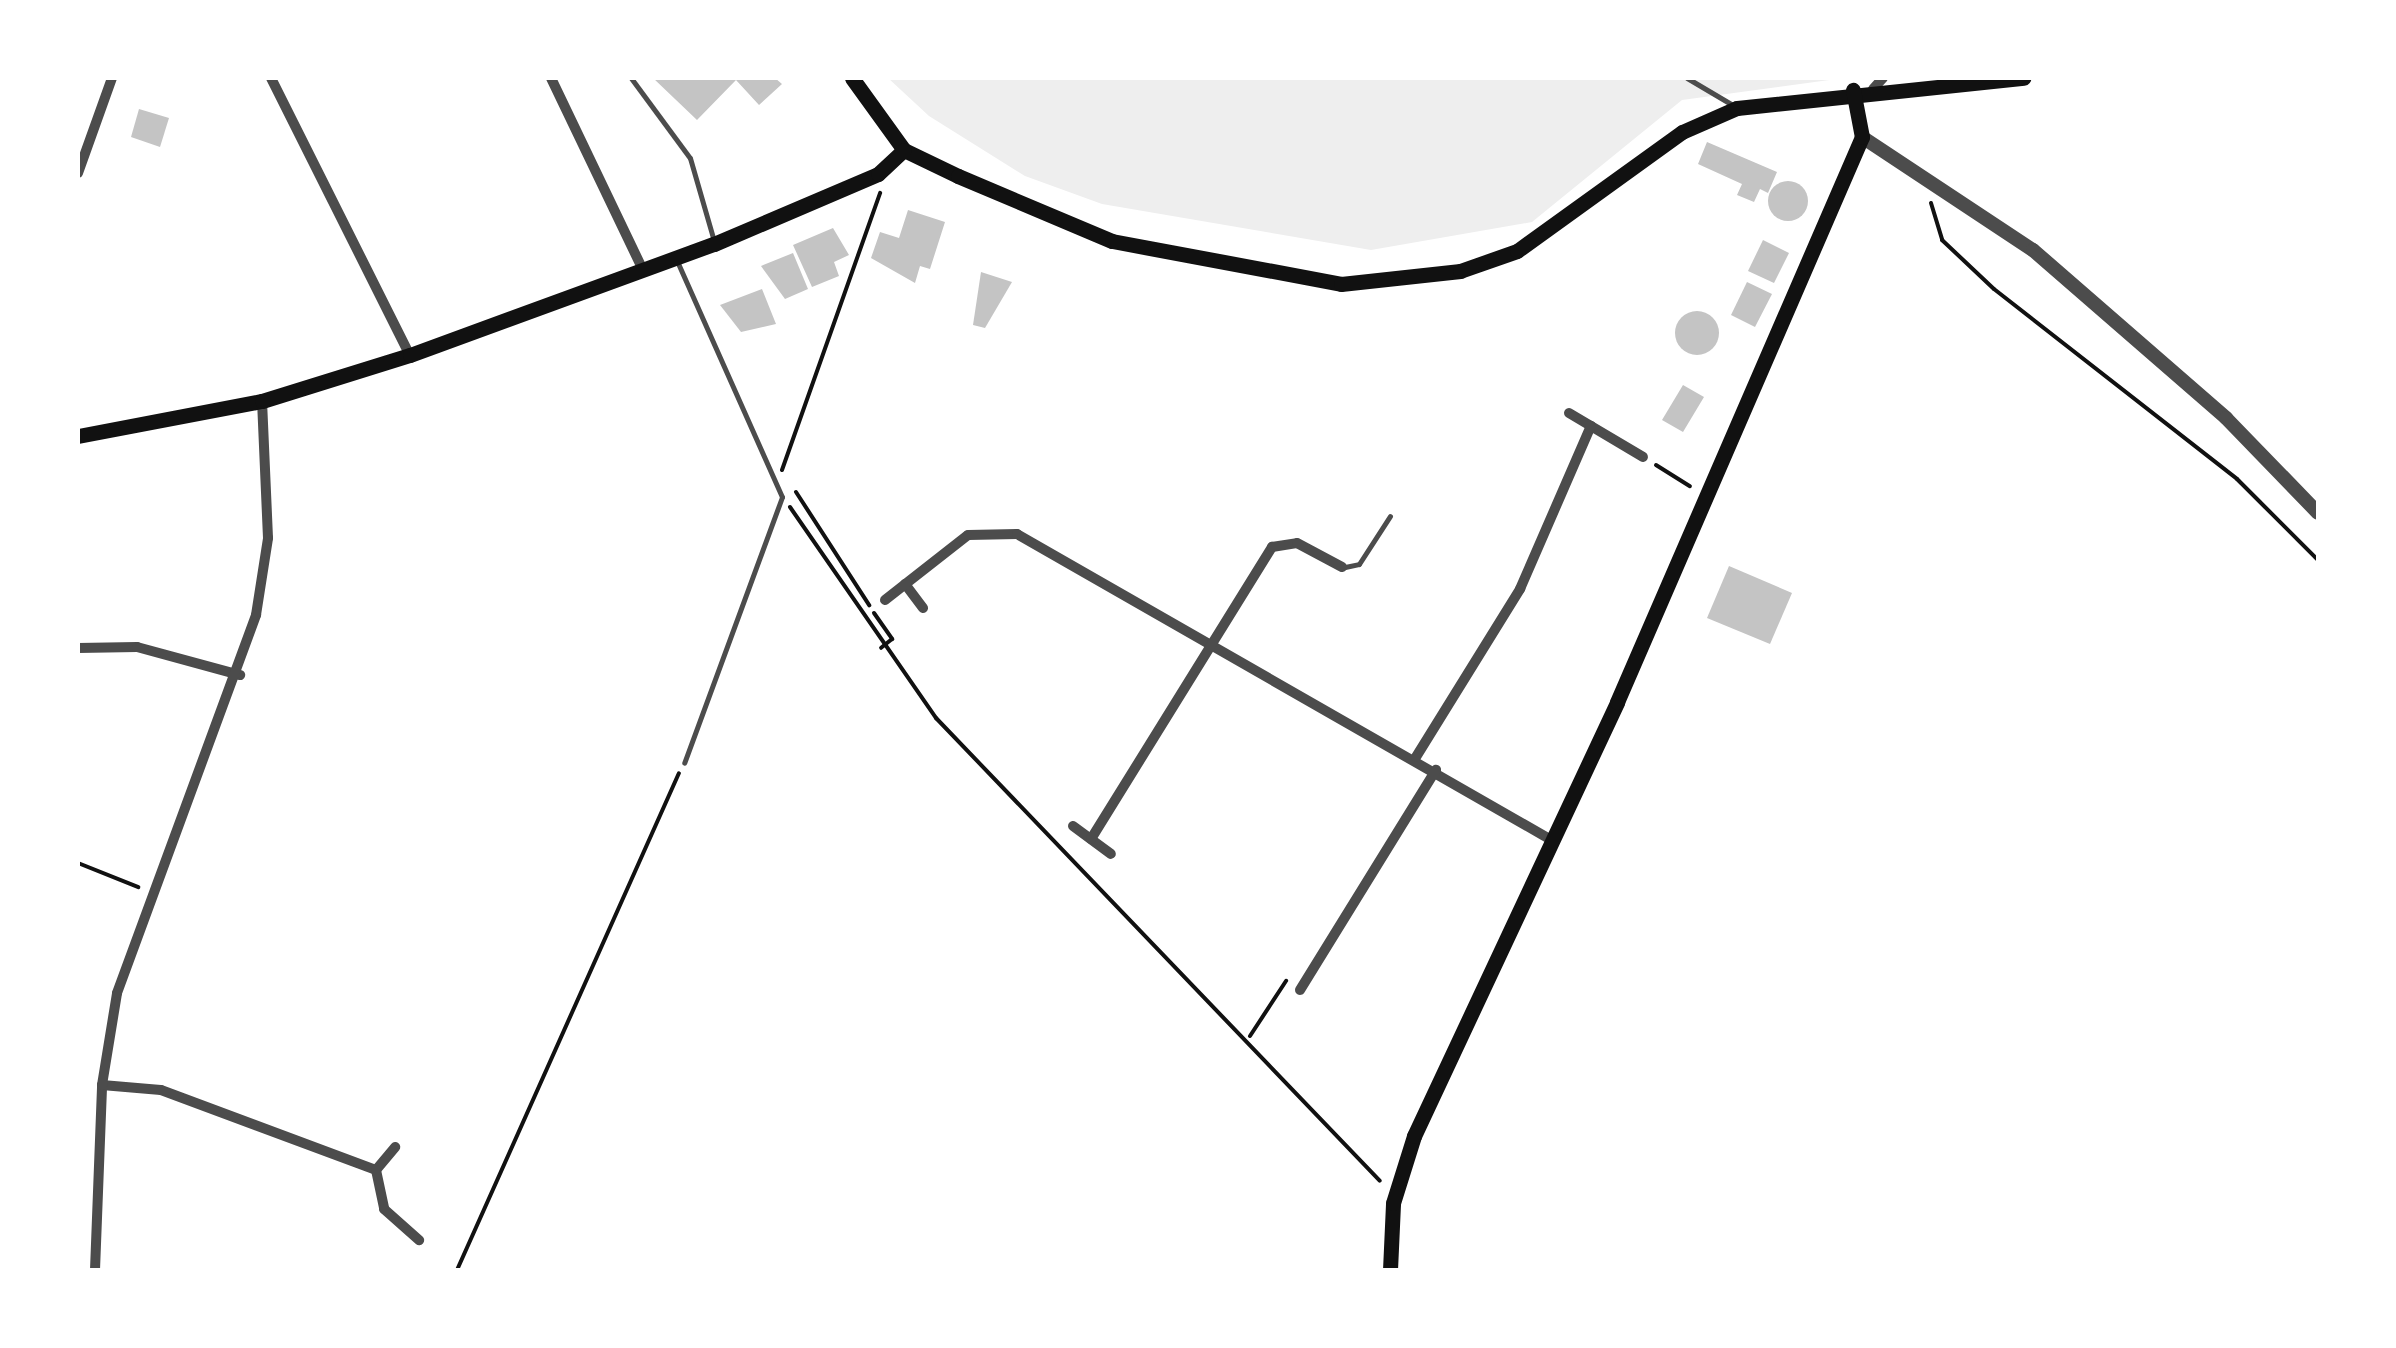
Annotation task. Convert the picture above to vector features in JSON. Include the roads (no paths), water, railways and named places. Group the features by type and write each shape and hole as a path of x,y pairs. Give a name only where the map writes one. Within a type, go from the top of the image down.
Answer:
{"main road":[{"path":"852,78 904,150 1112,241 1341,284 1460,271 1517,251 1682,132 1737,108 1878,83 2022,78"},
{"path":"1390,1270 1393,1203 1414,1136 1553,841 1702,494 1862,138 1853,90"},
{"path":"78,436 262,401 410,355 714,244 878,174 904,150"}],"street":[{"path":"78,173 112,78"},
{"path":"271,78 410,355"},
{"path":"551,78 643,270"},
{"path":"1862,138 1938,182 2033,250 2226,418 2318,513"},
{"path":"96,1270 102,1086 117,993 151,893 240,674 268,538 262,401"},
{"path":"1570,413 1643,457"},
{"path":"1416,757 1520,589 1590,426"},
{"path":"886,600 968,536 1002,530 1416,757 1553,841"},
{"path":"1091,839 1210,641 1272,547 1297,543 1342,567"},
{"path":"905,584 923,608"},
{"path":"78,648 137,647 240,674"},
{"path":"1300,990 1436,770"},
{"path":"1072,826 1110,854"},
{"path":"102,1086 161,1090 376,1170"},
{"path":"376,1170 395,1148"},
{"path":"376,1170 384,1209 419,1240"}],"lane":[{"path":"631,78 690,158 714,244"},
{"path":"1686,78 1737,108"},
{"path":"675,258 779,474 782,501 684,763"},
{"path":"1342,567 1358,564 1390,516"}]}
